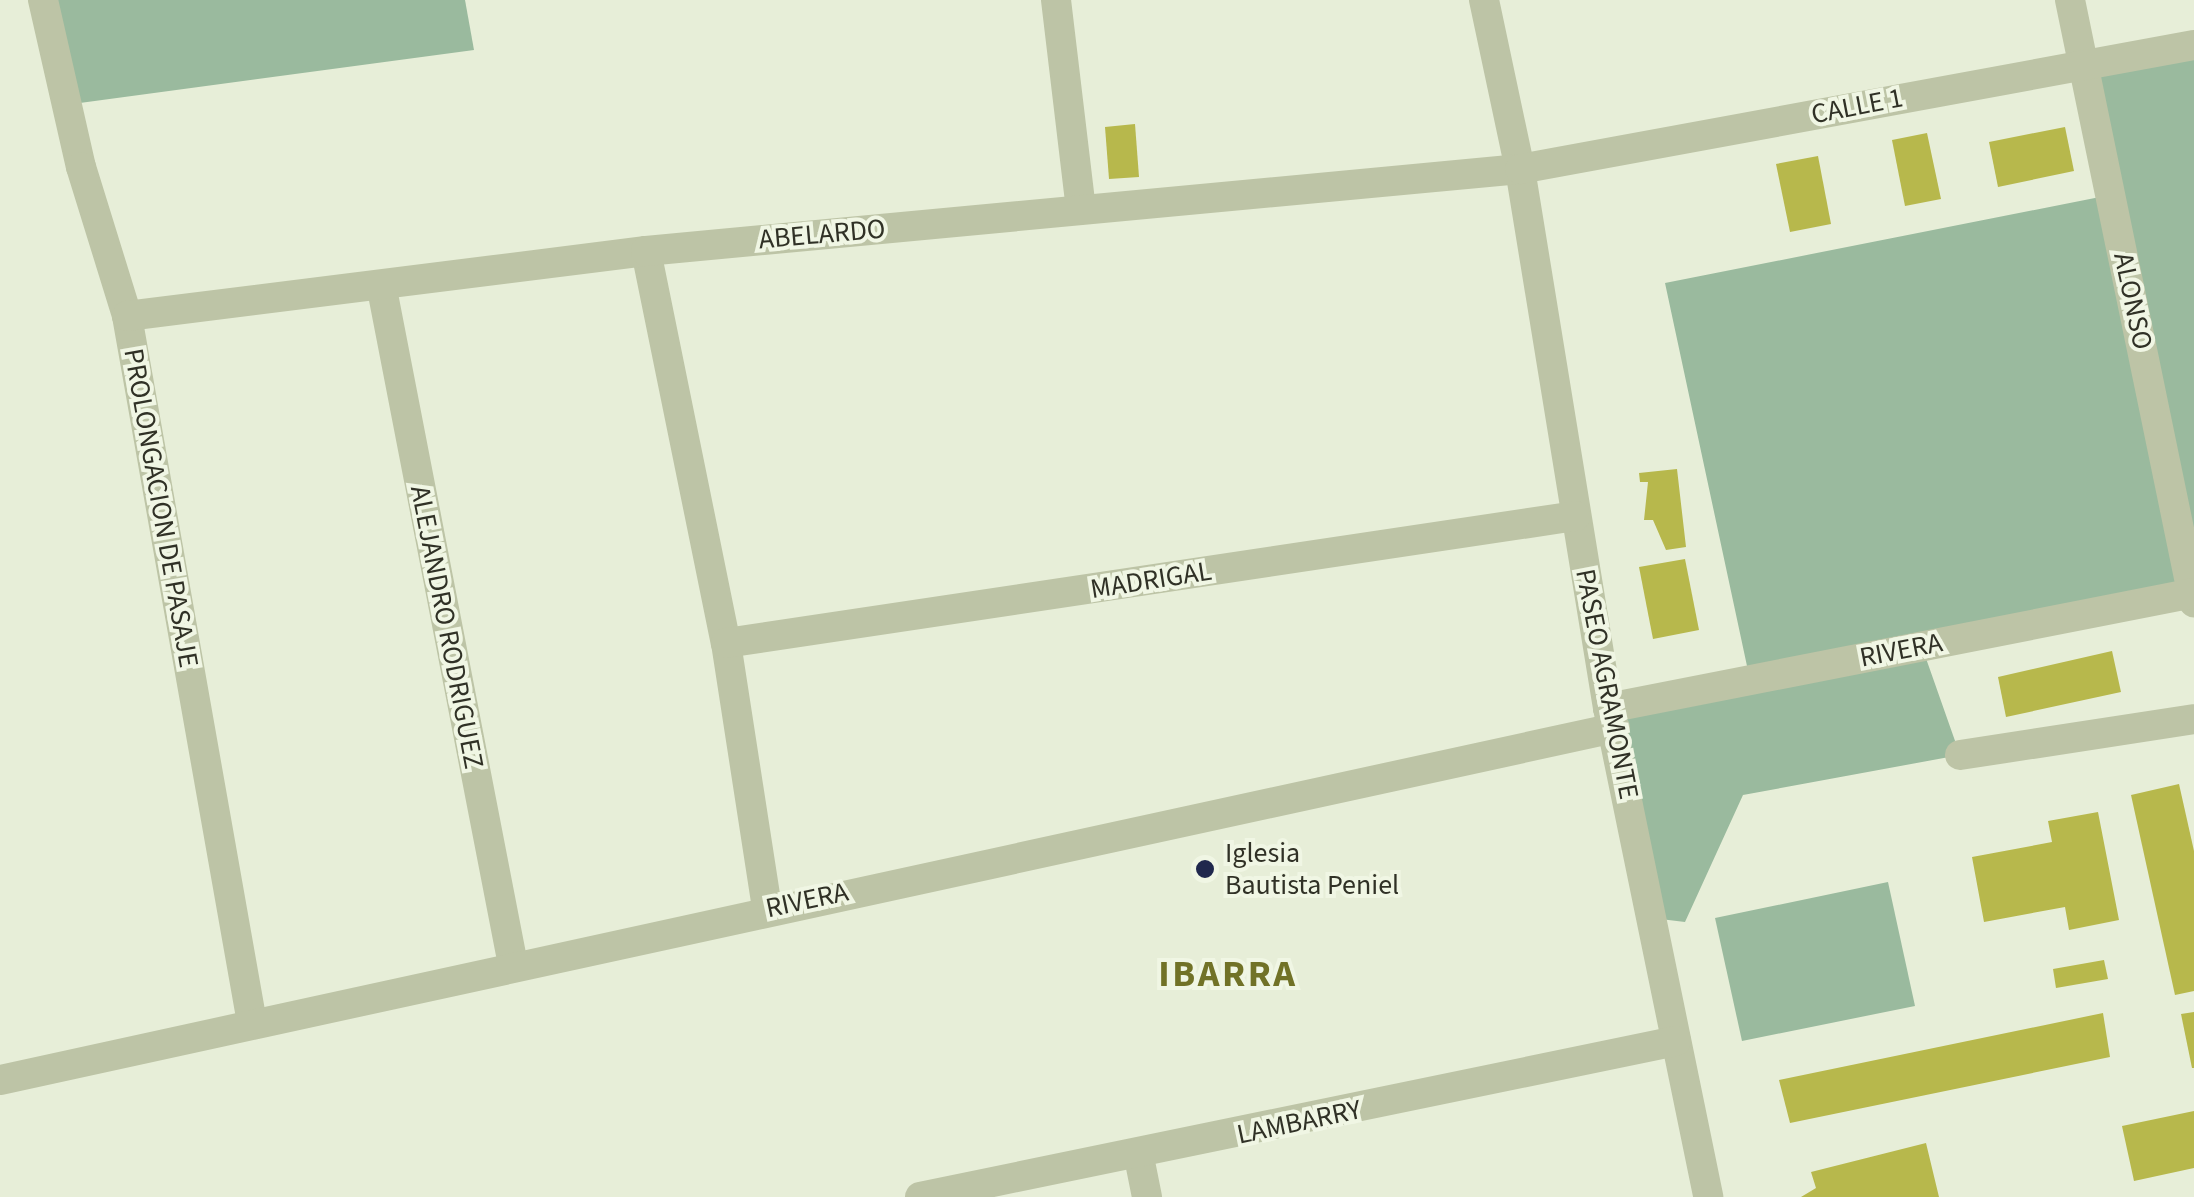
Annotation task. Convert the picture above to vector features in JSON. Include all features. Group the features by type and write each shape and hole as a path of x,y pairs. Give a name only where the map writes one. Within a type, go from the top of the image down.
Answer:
{"street":[{"name":"PROLONGACION DE PASAJE","path":"43,0 81,167 127,316 252,1023"},
{"path":"1056,0 1081,210"},
{"name":"PASEO AGRAMONTE","path":"1484,0 1520,169 1612,718 1708,1197"},
{"name":"ALONSO","path":"2070,0 2194,596"},
{"name":"CALLE 1","path":"1520,169 2194,46"},
{"name":"ABELARDO","path":"127,316 382,289 646,251 1520,169"},
{"path":"646,251 726,643 766,908"},
{"name":"ALEJANDRO RODRIGUEZ","path":"382,289 513,965"},
{"name":"MADRIGAL","path":"726,643 1576,516"},
{"name":"RIVERA","path":"0,1080 1612,718 2194,596"},
{"path":"1960,755 2194,719"},
{"name":"LAMBARRY","path":"920,1197 1139,1157 1676,1040"},
{"path":"1139,1157 1147,1197"}],"green space":[{"path":"33,0 465,0 474,50 65,105"},
{"path":"2194,45 2194,593 1922,647 1960,755 1743,795 1685,922 1652,918 1608,708 1750,680 1665,283 2110,195 2084,64"},
{"path":"1888,882 1915,1006 1742,1041 1715,918"}],"building":[{"path":"1135,124 1139,177 1109,179 1105,127"},
{"path":"2065,127 2074,171 1998,187 1989,142"},
{"path":"1927,133 1941,199 1905,206 1892,140"},
{"path":"1818,156 1831,224 1790,232 1776,164"},
{"path":"1677,469 1686,547 1666,550 1653,520 1644,520 1648,482 1640,482 1639,473"},
{"path":"1685,559 1699,630 1653,639 1639,567"},
{"path":"2112,651 2121,692 2006,717 1998,677"},
{"path":"2179,784 2194,851 2194,991 2175,995 2131,795"},
{"path":"2098,812 2119,920 2069,930 2065,907 1984,922 1972,857 2052,842 2048,821"},
{"path":"2104,960 2108,979 2056,988 2053,969"},
{"path":"2194,1012 2194,1068 2192,1068 2181,1014"},
{"path":"2103,1013 2110,1057 1790,1123 1779,1080"},
{"path":"2194,1111 2194,1168 2134,1181 2122,1126"},
{"path":"1926,1143 1939,1197 1801,1197 1816,1188 1811,1172"}],"place":[{"name":"Iglesia Bautista Peniel","path":"1205,869"}],"district":[{"name":"IBARRA","path":"1228,975"}]}
